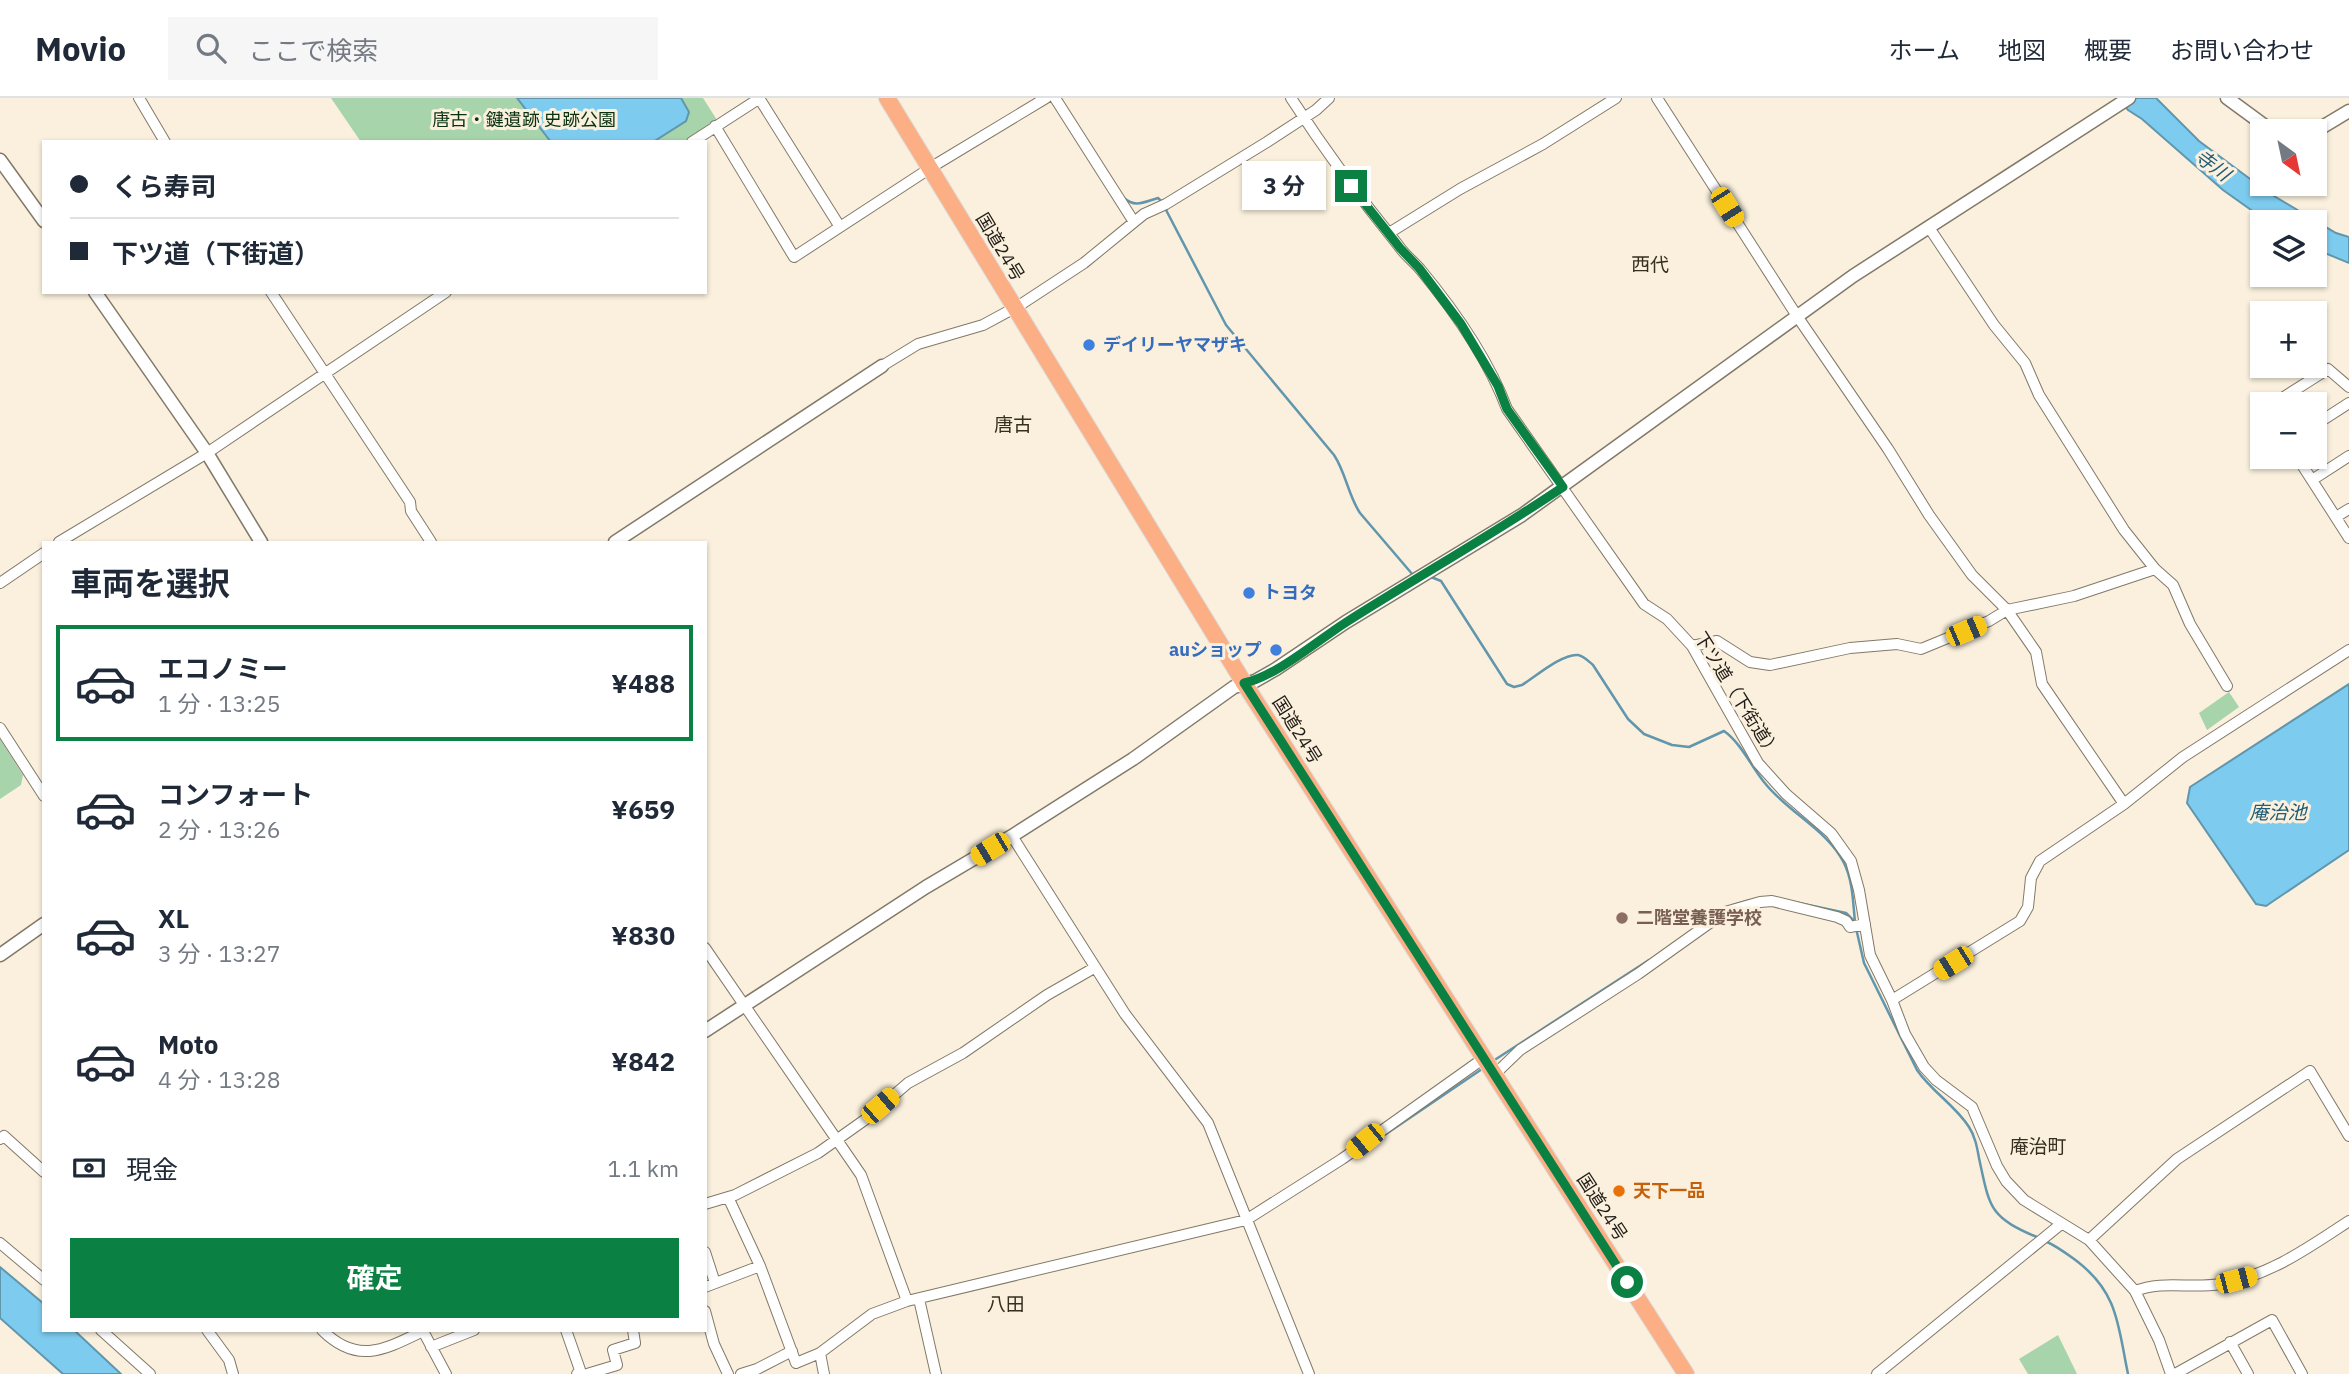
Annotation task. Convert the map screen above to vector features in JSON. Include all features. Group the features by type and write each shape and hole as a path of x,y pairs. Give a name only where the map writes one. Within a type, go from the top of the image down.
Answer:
{"highway":[{"name":"国道24号","path":"887,98 1244,683 1686,1374"}],"street":[{"path":"139,98 164,140"},
{"path":"695,140 760,98 841,227"},
{"path":"715,126 794,257 1045,98"},
{"path":"1055,98 1134,222"},
{"name":"下ツ道（下街道）","path":"1291,98 1351,186 1461,324 1498,386 1507,409 1644,604 1667,619 1692,646 1758,763 1786,794 1831,832 1851,861 1870,955 1905,1034 1924,1067 1936,1080 1972,1107 2006,1181 2024,1200 2090,1240 2134,1290 2173,1374"},
{"path":"617,541 918,344 983,325 1015,308 1084,263 1134,222 1304,117 1329,98"},
{"path":"1389,233 1460,189 1543,144 1616,98"},
{"path":"1657,98 1797,316 1943,535 1972,575 2007,610 2036,652 2042,684 2124,804"},
{"path":"707,1030 916,893 1133,759 1234,687 1255,681 1276,669 1346,622 1522,515 1853,276 1930,229 2129,98"},
{"path":"2227,98 2256,119"},
{"path":"2328,124 2349,111"},
{"path":"0,160 42,218"},
{"path":"1930,229 1994,326 2025,363 2039,395 2117,519 2155,569 2173,585 2190,624 2227,685"},
{"path":"96,294 207,453 260,541"},
{"path":"272,294 410,502 411,510 430,541"},
{"path":"61,541 207,453 443,294"},
{"path":"2292,392 2328,369 2349,387"},
{"path":"2327,417 2349,403"},
{"path":"2312,480 2349,456"},
{"path":"2305,469 2349,538"},
{"path":"2336,517 2349,509"},
{"path":"0,583 42,554"},
{"path":"1692,646 1717,641 1750,662 1770,665 1850,648 1897,645 1922,649 1989,621 2007,610 2074,596 2155,569"},
{"path":"1892,1000 2020,921 2028,907 2031,878 2039,861 2124,804 2176,762 2349,650"},
{"path":"0,728 42,793"},
{"path":"1012,836 1125,1014 1208,1123 1309,1374"},
{"path":"1494,1075 1520,1050 1650,966 1725,912 1760,902 1782,902 1842,919 1850,927 1864,924"},
{"path":"0,955 42,925"},
{"path":"707,951 838,1140 867,1188 907,1301"},
{"path":"707,1203 728,1197 806,1161 838,1140 908,1083 963,1053 1047,995 1094,968"},
{"path":"728,1197 760,1266 796,1363 820,1353 872,1314 907,1301 1246,1220 1342,1159 1484,1058"},
{"path":"2090,1240 2177,1159 2310,1071 2349,1136"},
{"path":"0,1139 4,1136 42,1170"},
{"path":"2134,1290 2169,1284 2218,1285 2254,1275 2283,1264 2349,1221"},
{"path":"1877,1374 2061,1224"},
{"path":"0,1243 42,1278"},
{"path":"707,1265 710,1285 760,1266"},
{"path":"919,1299 936,1374"},
{"path":"707,1318 714,1344 728,1374"},
{"path":"2173,1374 2272,1320 2302,1374"},
{"path":"103,1332 150,1374"},
{"path":"208,1332 229,1360 233,1374"},
{"path":"324,1332 342,1347 369,1352 419,1332"},
{"path":"424,1332 446,1374"},
{"path":"431,1347 469,1332"},
{"path":"567,1332 580,1370 577,1374"},
{"path":"587,1374 617,1365 612,1350 635,1343 634,1332"},
{"path":"2230,1342 2248,1374"},
{"path":"741,1374 792,1351"},
{"path":"820,1353 824,1374"}],"green space":[{"name":"唐古・鍵遺跡 史跡公園","path":"331,98 703,98 717,120 687,140 360,140"},
{"path":"2229,692 2239,707 2207,730 2199,713"},
{"path":"0,739 23,775 21,785 0,799"},
{"path":"2058,1335 2077,1374 2028,1374 2019,1359"}],"water":[{"path":"517,98 681,98 689,112 686,121 656,140 549,140"},
{"name":"寺川","path":"2118,98 2156,98 2199,141 2250,179 2250,196 2274,196 2297,210 2251,210 2223,190 2142,119 2128,110"},
{"path":"2327,228 2349,237 2349,263 2327,254"},
{"name":"庵治池","path":"2349,684 2349,850 2266,906 2256,904 2187,803 2190,787"},
{"path":"0,1267 42,1302 42,1332 76,1332 121,1374 63,1374 0,1318"}],"waterway":[{"path":"1124,198 1136,203 1158,198 1162,202"},
{"path":"1165,208 1226,325 1334,455 1360,513 1413,575"},
{"path":"1431,577 1441,581 1507,684 1514,687 1522,685 1557,662 1578,655 1593,665 1628,719 1644,734 1672,745 1689,747 1724,731 1736,742 1773,793 1817,830 1837,851 1849,877 1855,922"},
{"path":"1771,897 1846,913 1853,920"},
{"path":"1733,905 1750,900"},
{"path":"1856,928 1864,963 1917,1070 1971,1130 1994,1209 2010,1224 2039,1238"},
{"path":"1493,1061 1649,960"},
{"path":"1386,1134 1485,1067"},
{"path":"2045,1241 2078,1262 2102,1286 2115,1312 2128,1374"}],"place":[{"name":"デイリーヤマザキ","path":"1089,345"},
{"name":"トヨタ","path":"1249,593"},
{"name":"auショップ","path":"1276,650"},
{"name":"二階堂養護学校","path":"1622,918"},
{"name":"天下一品","path":"1619,1191"}],"district":[{"name":"西代","path":"1650,264"},
{"name":"唐古","path":"1013,424"},
{"name":"庵治町","path":"2038,1146"},
{"name":"八田","path":"1006,1304"}],"route":[{"path":"1351,186 1461,324 1498,386 1507,409 1563,487 1522,515 1346,622 1276,669 1255,681 1244,683 1627,1282"}]}
